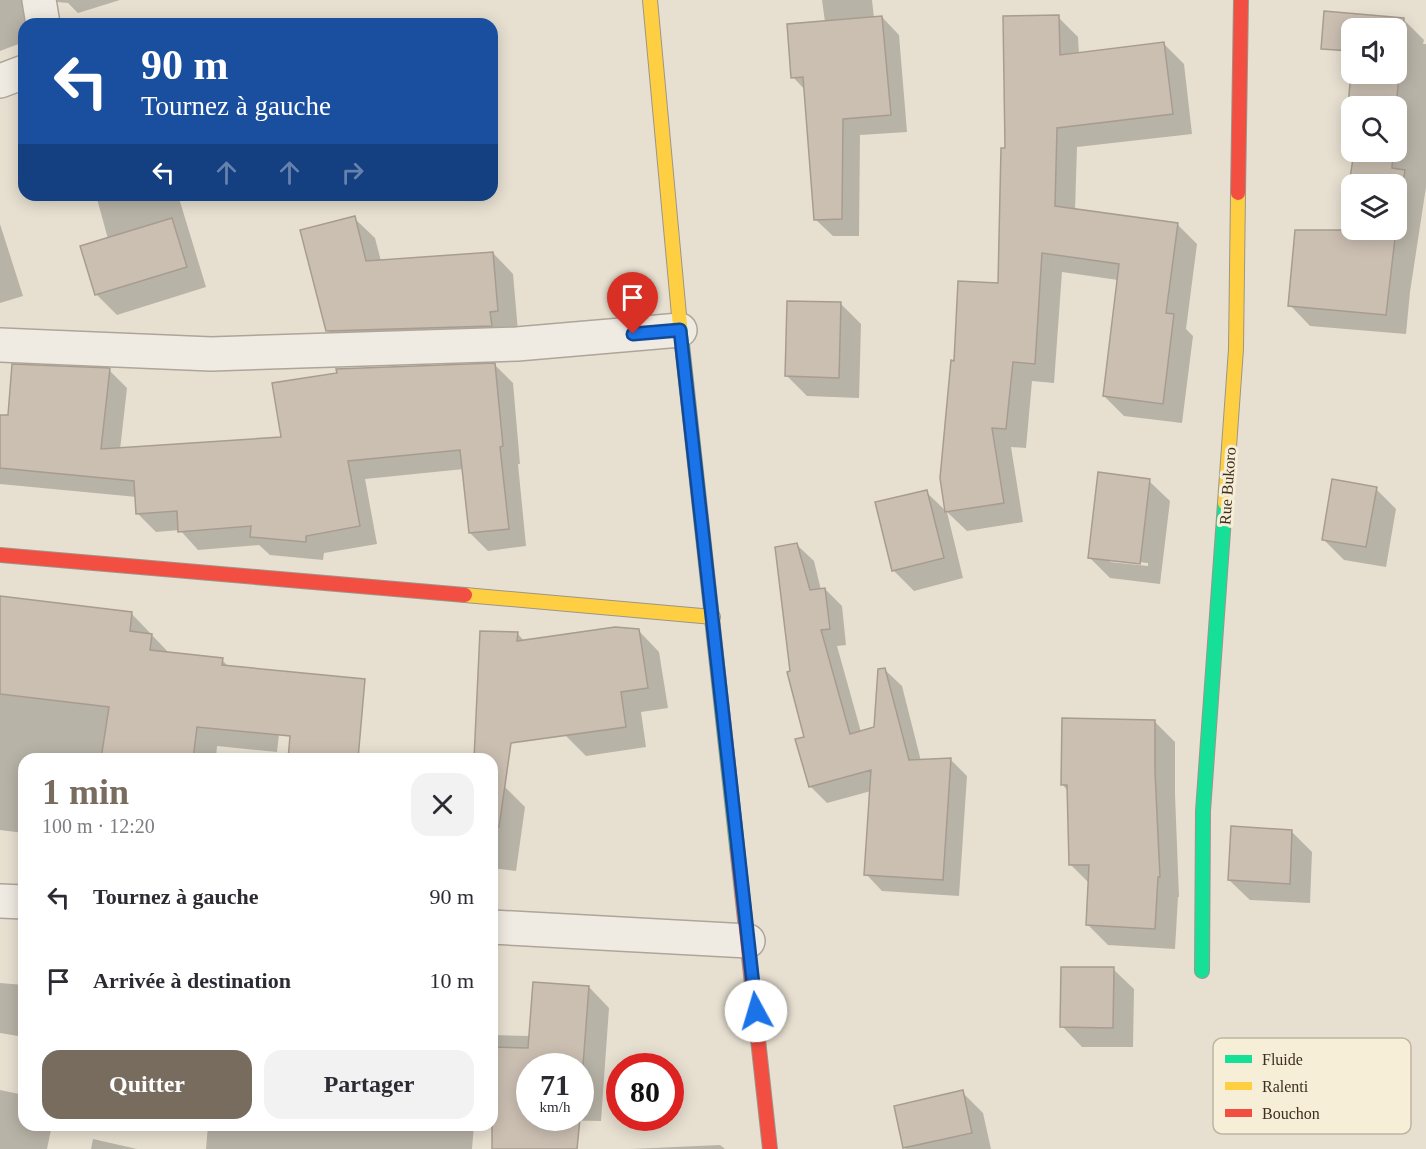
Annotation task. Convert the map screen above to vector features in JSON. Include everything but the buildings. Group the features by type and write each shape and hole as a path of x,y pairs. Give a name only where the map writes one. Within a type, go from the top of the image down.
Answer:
{"main road":[{"path":"650,0 680,330 770,1149"},
{"name":"Rue Bukoro","path":"1202,971 1203,811 1236,350 1241,0"},
{"path":"0,555 713,617"}],"street":[{"path":"39,0 42,18"},
{"path":"0,81 18,74"},
{"path":"0,345 211,354 517,344 680,330"},
{"path":"0,901 18,902"},
{"path":"498,927 748,941"}],"traffic: fast":[{"path":"680,326 737,847"},
{"path":"1202,971 1203,811 1225,503"}],"traffic: slow":[{"path":"650,0 680,326"},
{"path":"1225,503 1236,349 1238,193"},
{"path":"465,595 713,617"}],"traffic: jam":[{"path":"1238,193 1241,0"},
{"path":"0,555 465,595"},
{"path":"737,847 770,1149"}],"route":[{"path":"633,334 680,330 756,1011"}]}
